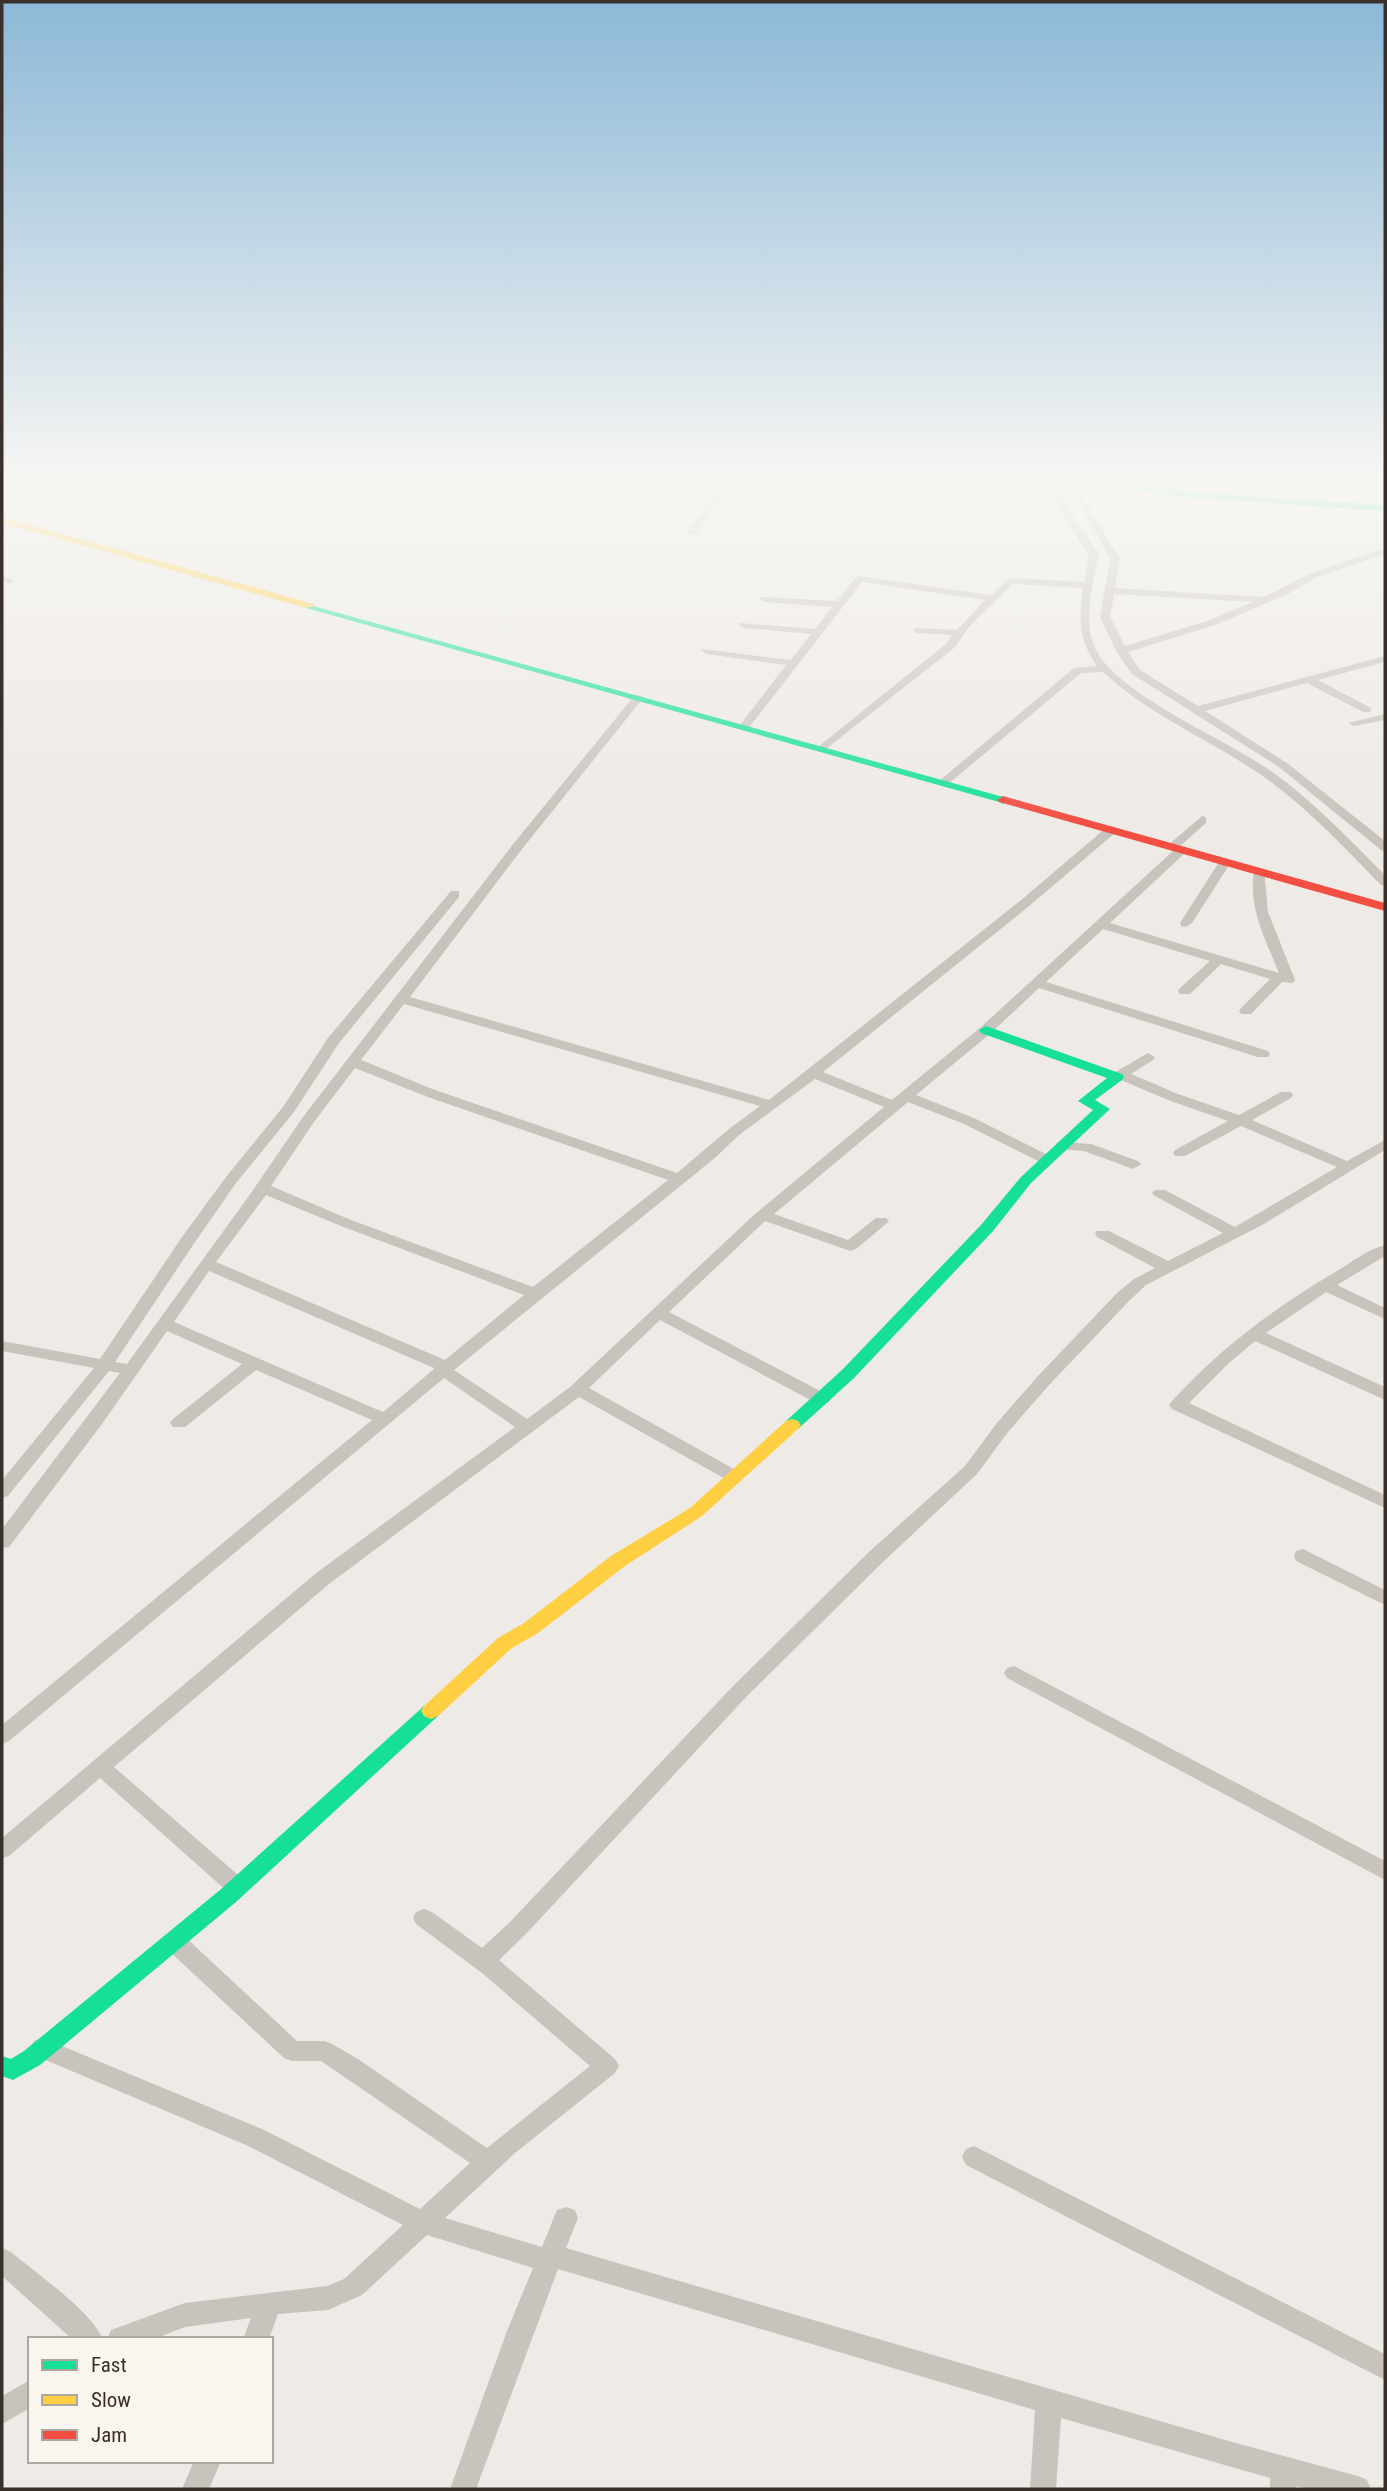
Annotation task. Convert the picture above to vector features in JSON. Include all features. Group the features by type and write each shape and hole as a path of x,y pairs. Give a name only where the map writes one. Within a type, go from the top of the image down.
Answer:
{"main road":[{"path":"269,594 1385,907"},
{"path":"986,1030 1119,1076"},
{"path":"2,2066 13,2070 175,1942 505,1643 531,1628 618,1561 696,1512 822,1399 925,1295 1047,1160 1103,1109 1085,1101 1119,1076"}],"street":[{"path":"744,727 847,594"},
{"path":"966,594 992,598"},
{"path":"822,748 950,646 996,594"},
{"path":"1088,594 1089,647 1103,669 1129,690 1264,772 1330,827 1385,882"},
{"path":"1109,594 1105,617 1121,651 1136,672 1283,765 1385,846"},
{"path":"1173,594 1266,599"},
{"path":"1121,651 1211,623 1276,594"},
{"path":"765,598 839,604"},
{"path":"744,625 817,632"},
{"path":"918,630 961,633"},
{"path":"707,651 793,663"},
{"path":"1197,710 1385,659"},
{"path":"943,783 1078,670 1103,669"},
{"path":"1308,680 1367,710"},
{"path":"2,1542 263,1188 308,1120 518,846 639,697"},
{"path":"1354,723 1385,717"},
{"path":"2,1850 322,1579 578,1389 763,1215 986,1030 1101,924 1202,820"},
{"path":"2,1736 118,1644 444,1368 1024,904 1111,830"},
{"path":"1186,923 1225,862"},
{"path":"1101,924 1288,980 1257,904 1256,886 1260,872"},
{"path":"2,1492 91,1385 209,1210 289,1109 333,1041 455,894"},
{"path":"1185,991 1220,959"},
{"path":"1246,1011 1280,977"},
{"path":"1036,983 1263,1054"},
{"path":"403,999 771,1105"},
{"path":"1119,1076 1148,1057"},
{"path":"354,1062 429,1093 679,1179"},
{"path":"812,1073 969,1121 1047,1160"},
{"path":"1119,1076 1243,1121 1349,1167"},
{"path":"1180,1153 1243,1121 1286,1095"},
{"path":"483,1961 518,1928 783,1648 877,1556 971,1470 1002,1428 1112,1306 1140,1282 1234,1233 1385,1144"},
{"path":"1062,1146 1086,1147 1133,1164"},
{"path":"263,1188 346,1223 536,1294"},
{"path":"1160,1193 1234,1233"},
{"path":"763,1215 850,1246 881,1221"},
{"path":"1103,1234 1166,1267"},
{"path":"1385,1250 1325,1285 1255,1335 1203,1376 1178,1405 1385,1502"},
{"path":"206,1264 444,1368 527,1427"},
{"path":"1325,1285 1385,1314"},
{"path":"659,1313 822,1399"},
{"path":"164,1324 384,1419"},
{"path":"1255,1335 1385,1394"},
{"path":"2,1346 131,1370"},
{"path":"179,1423 254,1363"},
{"path":"578,1389 735,1477"},
{"path":"1303,1556 1385,1598"},
{"path":"1014,1673 1385,1871"},
{"path":"100,1766 237,1887"},
{"path":"125,2337 185,2315 328,2298 353,2287 488,2162 607,2066 483,1961 424,1918"},
{"path":"175,1942 292,2051 324,2050 488,2162"},
{"path":"42,2048 254,2137 422,2222 1049,2401 1283,2479 1358,2489"},
{"path":"974,2157 1385,2367"},
{"path":"463,2489 520,2331 566,2218"},
{"path":"2,2260 65,2313 88,2337"},
{"path":"257,2337 269,2303"},
{"path":"2,2412 28,2394"},
{"path":"1043,2489 1049,2401"},
{"path":"195,2489 207,2463"}],"traffic: fast":[{"path":"310,606 1003,800"},
{"path":"792,1425 848,1374 987,1228 1026,1180 1103,1109 1085,1101 1117,1077 986,1030"},
{"path":"2,2066 13,2070 32,2058 228,1896 431,1711"}],"traffic: slow":[{"path":"268,594 310,606"},
{"path":"431,1711 505,1643 531,1628 618,1561 696,1512 792,1425"}],"traffic: jam":[{"path":"1003,800 1385,907"}]}
